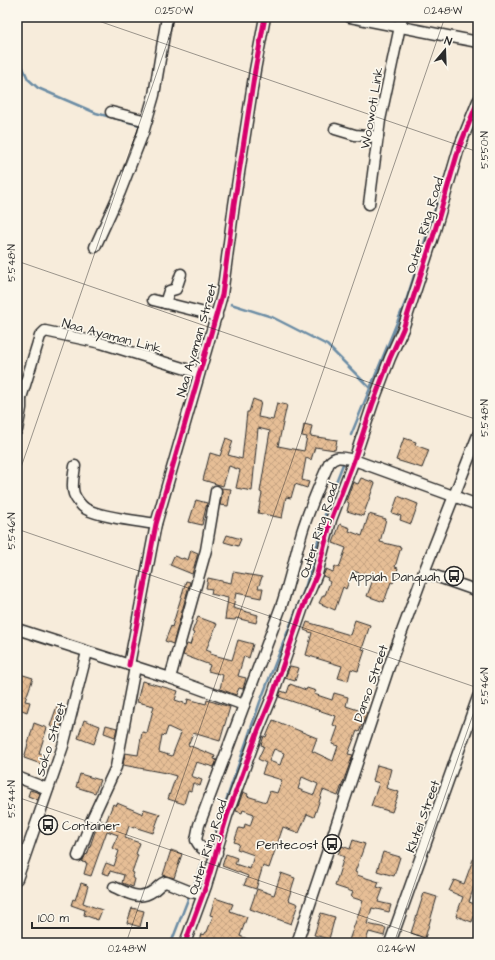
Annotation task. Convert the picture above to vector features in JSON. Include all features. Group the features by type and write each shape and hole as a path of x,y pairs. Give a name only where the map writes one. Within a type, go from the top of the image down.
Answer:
{"street":[{"path":"95,247 120,192 145,126 154,95 167,17"},
{"name":"Naa Ayaman Street","path":"78,856 92,818 116,767 156,524 222,295 234,205 255,70 265,17"},
{"path":"350,17 401,22 478,42"},
{"name":"Woowoti Link","path":"369,204 380,120 401,22"},
{"name":"Outer Ring Road","path":"185,943 258,731 272,697 303,608 313,585 331,520 354,460 372,402 408,316 433,238 459,148 478,101"},
{"path":"110,112 145,126"},
{"path":"335,129 355,135 378,137"},
{"path":"165,303 169,291 176,289 181,274"},
{"path":"153,300 217,316"},
{"name":"Naa Ayaman Link","path":"19,397 40,336 45,331 101,343 199,373"},
{"path":"17,430 21,408 19,397"},
{"name":"Danso Street","path":"297,943 372,713 424,572 478,435"},
{"path":"217,853 204,851 199,847 196,840 196,833 282,604 291,576 301,534 314,497 329,463 333,458 354,460 478,505"},
{"path":"75,466 73,489 74,495 85,508 106,515 156,524"},
{"path":"170,678 206,550 216,491"},
{"path":"424,572 478,591"},
{"path":"17,629 170,678 244,705"},
{"name":"Soko Street","path":"17,879 68,731 87,652"},
{"name":"Klutei Street","path":"390,943 478,697"},
{"path":"17,777 48,789"},
{"path":"114,887 130,895 142,897 150,894 160,884 166,882 191,892 203,894"}],"building":[{"path":"253,399 261,402 258,417 273,420 277,403 287,405 278,446 304,451 307,437 302,436 304,424 312,426 310,436 337,440 335,450 315,447 311,460 306,458 302,480 309,482 307,488 295,484 291,498 286,497 282,518 258,513 270,431 258,428 252,491 236,488 240,470 229,466 223,486 203,480 210,453 220,456 226,438 233,441 228,455 242,459 247,412 249,412"},
{"path":"404,438 416,442 415,445 429,450 422,468 396,460"},
{"path":"361,478 375,483 363,516 347,511 349,503 346,501 353,482 358,484"},
{"path":"221,488 231,489 228,506 220,505 222,492"},
{"path":"398,496 418,504 411,524 400,520 401,516 392,513"},
{"path":"196,500 207,503 202,525 189,522"},
{"path":"369,514 386,519 380,542 401,547 395,567 398,568 384,602 367,596 374,577 353,571 346,589 343,587 335,610 319,603 323,595 325,595 330,582 327,580 328,578 323,576 326,569 333,572 335,566 339,568 346,548 333,543 340,524 350,528 349,531 362,536"},
{"path":"227,535 241,539 238,546 224,542"},
{"path":"191,550 198,553 192,574 170,565 174,556 188,560"},
{"path":"233,572 262,577 258,588 263,588 261,598 236,593 233,608 258,615 256,623 236,618 235,620 225,619 228,598 211,594 212,589 206,588 208,578 231,583"},
{"path":"186,581 190,582 173,644 165,641 171,626 172,627"},
{"path":"198,617 217,624 206,650 211,652 210,654 232,660 238,640 253,644 249,658 244,656 238,676 246,678 243,689 239,688 236,695 220,689 223,675 208,671 210,665 183,655 187,644 190,645 194,633 192,632"},
{"path":"355,620 370,625 362,649 365,650 358,671 351,669 348,681 338,678 342,666 306,655 312,633 304,630 307,622 350,635"},
{"path":"290,666 299,668 295,681 285,678"},
{"path":"20,674 33,678 25,701 30,702 27,712 17,708 17,700 20,691 17,690 17,684"},
{"path":"142,681 178,691 175,700 187,704 188,699 206,704 207,700 230,707 220,741 193,733 188,745 215,756 214,759 217,760 214,767 196,762 191,776 202,780 200,786 193,783 191,791 188,790 184,804 168,799 176,776 123,765 125,753 138,755 142,732 147,733 154,706 137,702","holes":["168,727 181,733 172,756 159,752 162,735 165,736"]},
{"path":"290,684 306,690 307,688 316,691 314,694 332,700 334,693 348,697 346,706 367,713 359,732 357,731 348,754 353,755 338,796 323,790 314,817 307,814 299,833 283,827 269,868 263,866 256,889 244,885 248,876 222,866 226,854 237,858 235,864 250,869 254,855 237,849 239,844 234,842 239,828 244,829 245,824 250,826 254,814 243,810 242,813 236,811 243,792 248,794 247,796 266,802 270,791 277,793 282,780 262,774 266,763 258,759 264,746 261,745 264,736 266,737 273,720 317,738 312,751 333,761 338,746 332,744 338,727 333,725 336,716 279,697 281,691 287,693","holes":["274,749 284,753 280,765 269,761","302,777 318,784 314,795 298,789"]},
{"path":"57,706 66,709 60,730 50,726"},
{"path":"84,720 100,726 94,744 78,738"},
{"path":"34,723 47,728 39,753 44,754 41,764 24,758"},
{"path":"106,725 117,728 115,737 104,733"},
{"path":"377,765 391,769 386,788 399,792 392,812 371,806 379,783 373,781"},
{"path":"80,774 100,780 95,793 76,787"},
{"path":"30,790 40,793 38,800 28,796"},
{"path":"117,803 143,814 144,809 160,814 153,833 129,826 125,838 140,843 136,854 138,855 132,872 134,873 132,878 135,879 133,887 122,883 124,875 110,871 109,875 102,873 106,863 114,866 119,851 112,848 118,835 107,831 91,876 84,874 87,863 82,862 86,854 87,855 99,820 106,822 113,804 116,806"},
{"path":"353,840 365,844 355,872 357,875 379,882 377,887 383,889 378,902 391,905 389,912 372,908 367,924 386,928 384,936 369,932 365,943 348,943 363,901 351,897 353,892 335,886 344,857 338,854 342,846 350,849"},
{"path":"478,846 478,879 476,884 475,883 469,902 478,905 472,922 456,916 463,897 449,891 454,880 464,884"},
{"path":"171,850 182,854 174,878 163,875"},
{"path":"383,852 400,857 394,876 377,871"},
{"path":"281,873 295,878 288,900 298,904 291,924 250,909 257,889 274,895"},
{"path":"81,883 88,886 83,903 102,910 98,920 84,915 85,910 71,905 73,899 75,900"},
{"path":"424,893 437,897 425,938 411,933"},
{"path":"215,898 233,904 230,911 247,917 240,936 257,943 198,943 201,934 204,935 207,932 213,916 210,915"},
{"path":"132,908 144,911 140,927 127,923"},
{"path":"321,913 335,917 329,939 314,935"}],"waterway":[{"path":"17,54 28,79 38,88 96,113 143,126"},
{"path":"473,101 478,88"},
{"path":"351,435 407,298 449,165"},
{"path":"231,304 272,317 327,345 370,388"},
{"path":"216,830 260,702 306,585 329,500 343,464"},
{"path":"192,890 203,862"},
{"path":"171,943 190,894"}],"cycle path":[{"path":"129,665 156,524 222,295 234,205 255,70 265,17"},
{"path":"185,943 206,886 227,816 272,697 303,607 317,574 331,520 354,460 373,403 403,329 433,237 459,148 478,101"}],"place":[{"name":"Appiah Danquah","path":"454,576"},
{"name":"Container","path":"48,825"},
{"name":"Pentecost","path":"332,844"}]}
